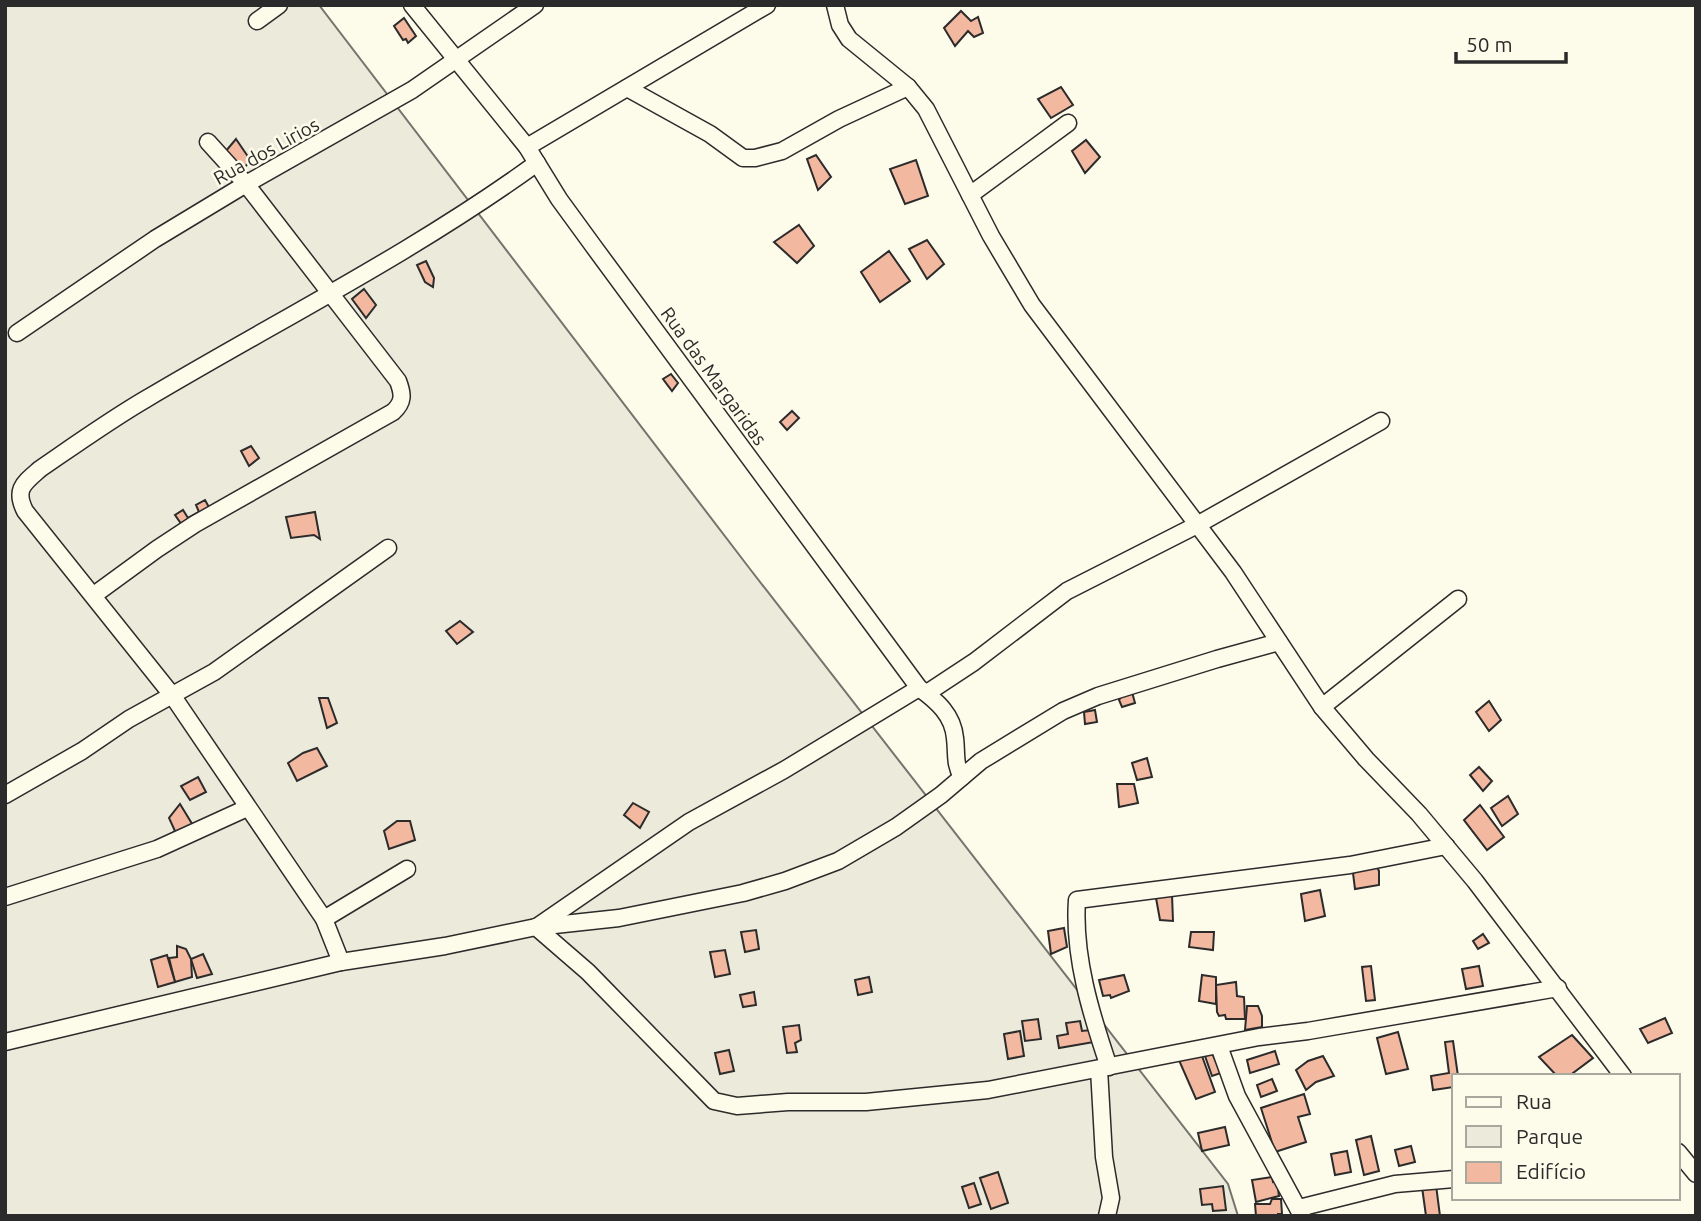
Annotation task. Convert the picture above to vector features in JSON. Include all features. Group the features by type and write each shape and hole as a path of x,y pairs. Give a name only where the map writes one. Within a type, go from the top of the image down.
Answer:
{"street":[{"path":"257,21 279,5"},
{"name":"Rua das Margaridas","path":"412,5 527,148 594,247 923,690 948,715 955,737 955,762 962,777"},
{"name":"Rua dos Lirios","path":"17,332 155,239 246,184 373,114 535,5"},
{"path":"527,148 767,5"},
{"path":"835,5 840,24 849,40 908,87 926,109 991,236 1032,305 1233,572 1322,707 1446,846 1558,988 1622,1074"},
{"path":"627,88 710,134 743,158 755,158 782,151 839,119 908,87"},
{"path":"970,195 1068,123"},
{"path":"94,595 195,524 393,412 400,405 402,393 398,381 246,184 208,142"},
{"path":"341,962 324,919 172,695 25,511 19,492 27,480 40,469 142,401 483,202 537,163"},
{"path":"536,927 689,822 974,662 1053,600 1197,525 1381,421"},
{"path":"5,794 82,751 129,719 214,672 388,548"},
{"path":"1322,707 1458,599"},
{"path":"5,1042 341,962 444,946 536,927 619,918 743,893 785,881 838,861 924,809 981,761 1063,711 1098,696 1279,642"},
{"path":"5,897 157,849 247,808"},
{"path":"1107,1216 1111,1198 1104,1157 1104,1068 1090,1013 1079,941 1077,900 1350,865 1446,846"},
{"path":"324,919 407,869"},
{"path":"536,927 588,972 714,1101 737,1106 788,1102 866,1102 988,1090 1259,1037 1558,988"},
{"path":"1219,1046 1237,1096 1301,1212 1395,1184 1452,1179"},
{"path":"1680,1154 1696,1174"}],"green space":[{"path":"5,5 319,5 750,569 1228,1184 1238,1216 5,1216"}],"building":[{"path":"961,11 971,21 978,17 983,33 974,37 968,31 955,46 944,28"},
{"path":"404,18 416,36 408,43 394,26"},
{"path":"1061,87 1073,105 1051,118 1038,99"},
{"path":"236,139 251,161 239,172 225,152"},
{"path":"1086,140 1100,157 1085,173 1072,151"},
{"path":"816,155 831,177 818,190 807,159"},
{"path":"916,160 928,196 905,204 890,169"},
{"path":"799,225 814,246 797,263 774,242"},
{"path":"927,240 944,264 927,279 909,249"},
{"path":"889,251 910,281 880,302 861,272"},
{"path":"426,261 434,278 433,287 425,282 417,265"},
{"path":"364,289 376,305 366,318 352,299"},
{"path":"671,374 678,383 672,391 663,379"},
{"path":"792,411 799,418 787,430 780,422"},
{"path":"251,446 259,458 249,466 241,451"},
{"path":"205,500 210,509 182,525 175,515 183,510 188,518 199,512 196,505"},
{"path":"315,512 320,539 314,535 291,538 286,517"},
{"path":"460,621 473,632 457,644 446,631"},
{"path":"1125,692 1132,692 1135,703 1122,707 1119,700"},
{"path":"319,698 328,698 337,723 327,728"},
{"path":"1489,701 1501,720 1489,731 1476,712"},
{"path":"1095,710 1097,722 1085,724 1084,712"},
{"path":"317,748 327,766 297,781 288,763"},
{"path":"1147,758 1152,777 1137,780 1132,763"},
{"path":"1479,767 1492,781 1483,791 1470,775"},
{"path":"198,777 206,792 190,800 181,786"},
{"path":"1117,784 1134,784 1138,803 1119,807"},
{"path":"1508,796 1518,814 1502,826 1491,808"},
{"path":"633,803 649,812 640,828 624,815"},
{"path":"180,804 194,827 173,841 171,834 175,831 169,818"},
{"path":"1480,805 1504,837 1487,850 1464,820"},
{"path":"397,821 410,821 415,840 389,849 384,831"},
{"path":"1375,863 1379,871 1379,885 1355,889 1353,873"},
{"path":"1320,890 1325,916 1305,921 1301,894"},
{"path":"1172,895 1173,921 1160,920 1156,898"},
{"path":"1064,928 1067,947 1051,954 1048,931"},
{"path":"756,930 759,949 745,952 741,932"},
{"path":"1191,932 1214,932 1213,950 1189,947"},
{"path":"1483,934 1489,943 1478,949 1473,941"},
{"path":"177,946 186,949 191,959 192,977 175,982 169,958 177,957"},
{"path":"725,950 730,974 715,977 710,952"},
{"path":"203,954 212,974 197,978 191,959"},
{"path":"167,955 175,982 158,987 151,960"},
{"path":"1371,966 1375,1000 1366,1001 1362,967"},
{"path":"1479,966 1483,986 1466,989 1462,969"},
{"path":"1124,975 1129,991 1111,998 1110,995 1103,996 1099,980"},
{"path":"1202,975 1216,977 1216,1004 1199,1001"},
{"path":"869,977 872,992 858,995 855,980"},
{"path":"1236,982 1237,996 1244,997 1245,1019 1226,1019 1225,1015 1219,1016 1217,1012 1216,985"},
{"path":"754,992 756,1005 743,1007 740,995"},
{"path":"1247,1006 1258,1006 1262,1027 1245,1030"},
{"path":"1665,1018 1672,1033 1648,1043 1640,1029"},
{"path":"1038,1019 1041,1039 1025,1041 1022,1021"},
{"path":"1080,1021 1082,1031 1091,1030 1094,1042 1059,1048 1057,1036 1068,1034 1066,1023"},
{"path":"799,1025 801,1040 795,1043 797,1052 787,1053 783,1027"},
{"path":"1020,1031 1024,1056 1008,1059 1004,1034"},
{"path":"1398,1032 1408,1069 1386,1074 1377,1038"},
{"path":"1572,1035 1593,1058 1572,1074 1555,1074 1539,1057"},
{"path":"1453,1041 1458,1074 1452,1074 1452,1087 1433,1090 1431,1076 1449,1073 1445,1042"},
{"path":"729,1050 734,1071 720,1074 715,1053"},
{"path":"1275,1051 1279,1064 1250,1073 1247,1060"},
{"path":"1212,1053 1221,1073 1212,1076 1205,1056"},
{"path":"1202,1056 1215,1092 1196,1099 1178,1058"},
{"path":"1323,1056 1334,1076 1316,1082 1306,1090 1296,1070 1308,1061"},
{"path":"1272,1079 1277,1091 1261,1097 1257,1085"},
{"path":"1304,1094 1310,1114 1298,1117 1306,1142 1275,1152 1261,1108"},
{"path":"1225,1127 1229,1145 1202,1151 1198,1133"},
{"path":"1371,1136 1379,1171 1364,1175 1356,1140"},
{"path":"1411,1146 1415,1162 1399,1166 1395,1150"},
{"path":"1347,1151 1351,1172 1335,1175 1331,1154"},
{"path":"998,1172 1008,1203 991,1209 980,1178"},
{"path":"1272,1177 1273,1182 1277,1181 1279,1196 1256,1202 1252,1180"},
{"path":"974,1183 981,1204 969,1208 962,1187"},
{"path":"1436,1185 1440,1216 1426,1216 1422,1187"},
{"path":"1223,1186 1226,1210 1213,1211 1212,1204 1202,1205 1200,1189"},
{"path":"1272,1199 1281,1199 1282,1214 1256,1216 1255,1204 1270,1204"}]}
